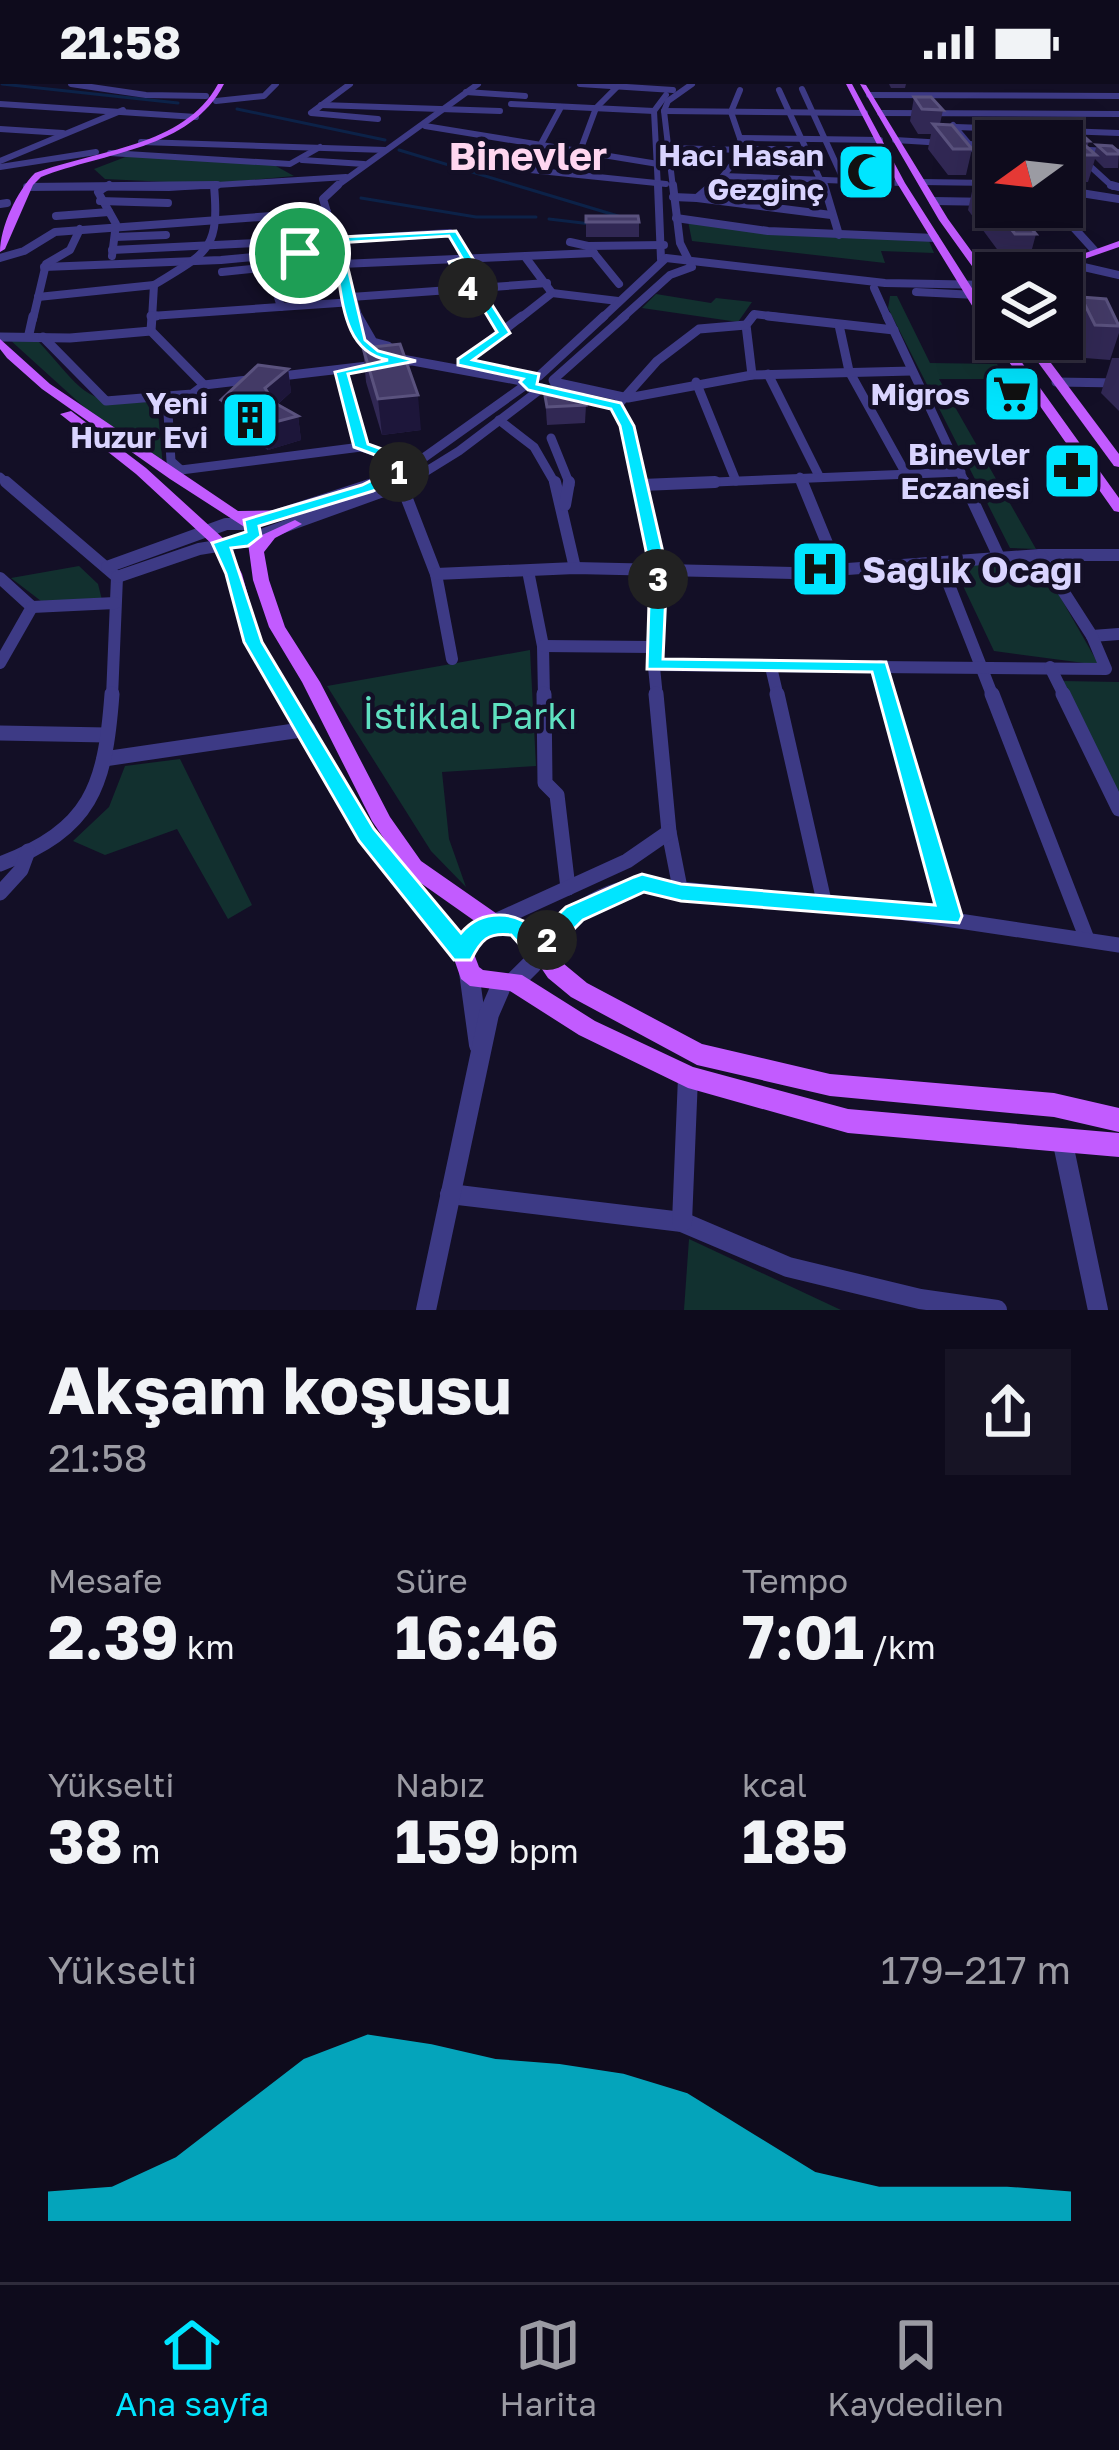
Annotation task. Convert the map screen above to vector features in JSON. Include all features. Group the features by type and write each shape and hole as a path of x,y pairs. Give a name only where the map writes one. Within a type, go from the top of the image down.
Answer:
{"main road":[{"path":"0,254 27,187 47,171 141,142 190,116 221,84"},
{"path":"849,84 975,306"},
{"path":"862,84 975,260"},
{"path":"0,216 3,203 25,176 55,160 97,152 190,116"},
{"path":"1083,254 1119,247"},
{"path":"1083,262 1119,247"},
{"path":"0,339 45,389 228,512 253,538 277,627 311,682 382,821 414,867 494,923 518,926 579,990 697,1054 830,1084 1054,1105 1119,1120"},
{"path":"1013,360 1119,508"},
{"path":"1042,360 1119,463"},
{"path":"0,364 208,540 253,642 367,835 466,962 688,1077 848,1121 1119,1145"},
{"path":"228,512 291,518"},
{"path":"253,538 270,536 291,518"}],"street":[{"path":"71,84 267,95 276,84"},
{"path":"350,84 311,113 378,119"},
{"path":"456,84 477,84"},
{"path":"477,84 324,196 363,331 383,350 462,362 622,402 696,382 752,375 912,371"},
{"path":"586,84 674,90"},
{"path":"291,518 402,486 459,452 540,382 660,263 664,245 654,111 658,101 682,84"},
{"path":"683,267 664,111 668,101 692,84"},
{"path":"920,84 975,151"},
{"path":"988,84 1023,115"},
{"path":"1050,84 1064,97"},
{"path":"1100,84 1103,97"},
{"path":"619,85 596,108 576,151 530,172 671,184"},
{"path":"802,89 844,181"},
{"path":"740,90 731,112 744,150"},
{"path":"779,90 822,180 839,235"},
{"path":"466,92 602,100"},
{"path":"1,104 20,93"},
{"path":"496,94 511,104 654,111"},
{"path":"869,95 1119,96"},
{"path":"1,104 190,116"},
{"path":"477,134 511,104"},
{"path":"29,130 63,105"},
{"path":"321,105 500,111"},
{"path":"541,145 561,107"},
{"path":"0,164 28,147 74,134 123,110"},
{"path":"664,111 865,113"},
{"path":"880,113 1119,114"},
{"path":"1038,113 1045,120"},
{"path":"425,126 658,161"},
{"path":"956,128 975,128"},
{"path":"0,129 74,134"},
{"path":"0,143 19,130"},
{"path":"1083,131 1119,133"},
{"path":"740,138 880,140"},
{"path":"895,140 975,144"},
{"path":"141,142 386,149"},
{"path":"0,143 28,147"},
{"path":"183,158 208,143"},
{"path":"218,160 244,144"},
{"path":"257,162 286,145"},
{"path":"302,160 320,147"},
{"path":"669,148 805,149"},
{"path":"1083,149 1119,152"},
{"path":"697,198 744,150"},
{"path":"110,153 364,164"},
{"path":"0,164 55,160"},
{"path":"1083,162 1119,187"},
{"path":"723,176 901,182"},
{"path":"57,200 109,185 214,187 346,177"},
{"path":"921,182 975,181"},
{"path":"104,288 116,224 98,192 109,185"},
{"path":"27,187 57,200 109,210 170,205"},
{"path":"38,297 154,285 203,261 212,248 218,217 214,187"},
{"path":"163,248 171,221 169,188"},
{"path":"1083,193 1119,199"},
{"path":"673,197 831,215"},
{"path":"55,232 57,200"},
{"path":"100,201 170,205"},
{"path":"933,201 975,202"},
{"path":"0,254 24,250 55,232 116,224 327,212"},
{"path":"256,215 264,244"},
{"path":"676,218 768,231 935,238"},
{"path":"261,229 331,224"},
{"path":"293,227 300,253"},
{"path":"1074,228 1094,250"},
{"path":"29,334 44,267 70,250 80,229"},
{"path":"222,272 450,232 469,262"},
{"path":"115,237 166,235"},
{"path":"112,250 297,241"},
{"path":"570,242 591,250 620,284"},
{"path":"44,267 300,253 469,262 664,245"},
{"path":"526,259 549,288"},
{"path":"454,262 504,333"},
{"path":"660,263 874,288 975,293"},
{"path":"269,267 281,307"},
{"path":"208,540 236,544 253,538 416,464 540,382 683,267 975,285"},
{"path":"1083,267 1119,275"},
{"path":"154,285 151,331 204,385"},
{"path":"151,316 353,302 472,288 549,288 617,302"},
{"path":"462,362 504,333 549,288"},
{"path":"874,288 999,557"},
{"path":"353,302 359,341 410,361 540,382"},
{"path":"752,375 746,326 754,314 894,330"},
{"path":"839,325 849,371 905,472"},
{"path":"622,402 657,361 699,329 746,326"},
{"path":"0,339 151,331"},
{"path":"43,337 106,401 192,394 204,385 410,361"},
{"path":"341,372 361,447"},
{"path":"768,374 820,476"},
{"path":"696,382 736,481"},
{"path":"1056,382 1119,383"},
{"path":"166,397 171,461 181,470 361,447 416,464"},
{"path":"622,402 658,570 652,647 669,832 681,892"},
{"path":"499,420 516,429 553,470 565,505 575,568"},
{"path":"551,438 570,485 565,505"},
{"path":"642,485 962,472"},
{"path":"0,477 112,572 115,603 104,759 87,809 28,851 0,864"},
{"path":"800,477 838,571"},
{"path":"402,486 436,574 452,659"},
{"path":"112,572 208,540 232,523 253,538"},
{"path":"654,665 979,664 1106,669 1092,636 1040,555"},
{"path":"436,574 575,568 838,571 999,557 1119,555"},
{"path":"940,562 1087,939"},
{"path":"528,571 543,646 545,783 557,795 568,888"},
{"path":"0,578 32,607 115,603"},
{"path":"0,663 32,607"},
{"path":"1092,636 1119,634"},
{"path":"543,646 652,647"},
{"path":"880,666 950,916"},
{"path":"771,667 824,902"},
{"path":"1050,667 1119,809"},
{"path":"104,759 308,729"},
{"path":"0,733 107,735"},
{"path":"480,1056 466,962 472,934 640,852 669,832"},
{"path":"0,893 22,870 28,851"},
{"path":"640,852 642,883"},
{"path":"426,1310 480,1056 508,983 533,968 538,949 575,914 642,883 681,892 950,916 1119,945"},
{"path":"682,1222 688,1077"},
{"path":"1061,1138 1098,1310"},
{"path":"450,1194 682,1222 788,1268 920,1299 997,1310"}],"green space":[{"path":"128,156 274,165 294,176 209,184 105,179 94,169"},
{"path":"688,221 929,241 934,253 881,251 885,263 692,241"},
{"path":"656,294 711,303 716,298 752,302 738,322 642,308"},
{"path":"890,296 897,296 930,363 997,364 1006,379 939,379 1036,549 1010,548 888,308"},
{"path":"9,339 36,339 75,383 99,398 157,401 163,467 95,417"},
{"path":"1022,563 1046,572 1099,665 994,651 956,571 961,565"},
{"path":"79,566 98,584 102,600 41,601 11,578"},
{"name":"İstiklal Parkı","path":"530,650 536,766 442,772 449,839 466,887 431,851 327,686"},
{"path":"1062,681 1119,682 1119,795"},
{"path":"180,759 252,905 228,919 177,829 105,855 73,841 109,807 125,766"},
{"path":"689,1239 841,1310 684,1310"}],"building":[{"path":"914,97 931,97 943,110 922,109"},
{"path":"933,124 952,125 972,149 953,149"},
{"path":"1097,145 1112,146 1119,154 1107,154"},
{"path":"586,216 638,216 639,222 586,222"},
{"path":"1010,228 1031,228 1036,234 1015,234"},
{"path":"1083,297 1106,299 1119,326 1095,325"},
{"path":"400,344 418,395 378,399 363,348"},
{"path":"258,365 288,369 265,388 273,402 298,416 264,425 221,400"},
{"path":"583,394 586,405 547,407 545,396"}],"waterway":[{"path":"2,84 178,103"},
{"path":"237,109 385,140"},
{"path":"399,150 618,216"},
{"path":"361,198 476,217 536,217"},
{"path":"549,219 591,224"}],"place":[{"name":"Hacı Hasan Gezginç","path":"866,172"},
{"name":"Migros","path":"1012,394"},
{"name":"Yeni Huzur Evi","path":"250,420"},
{"name":"Binevler Eczanesi","path":"1072,471"},
{"name":"Saglık Ocagı","path":"820,569"}],"district":[{"name":"Binevler","path":"528,155"}],"route":[{"path":"331,224 337,240 452,233 469,262 454,262 468,289 476,288 504,333 462,362 534,377 527,382 529,386 616,406 627,426 658,570 654,665 880,666 950,916 681,892 642,883 575,914 538,949 535,939 518,926 494,923 472,934 463,952 367,835 253,642 235,574 220,543 242,542 255,533 250,524 367,488 416,464 361,447 341,372 410,361 374,354 359,341 339,250 300,253 293,227 331,224"}]}
